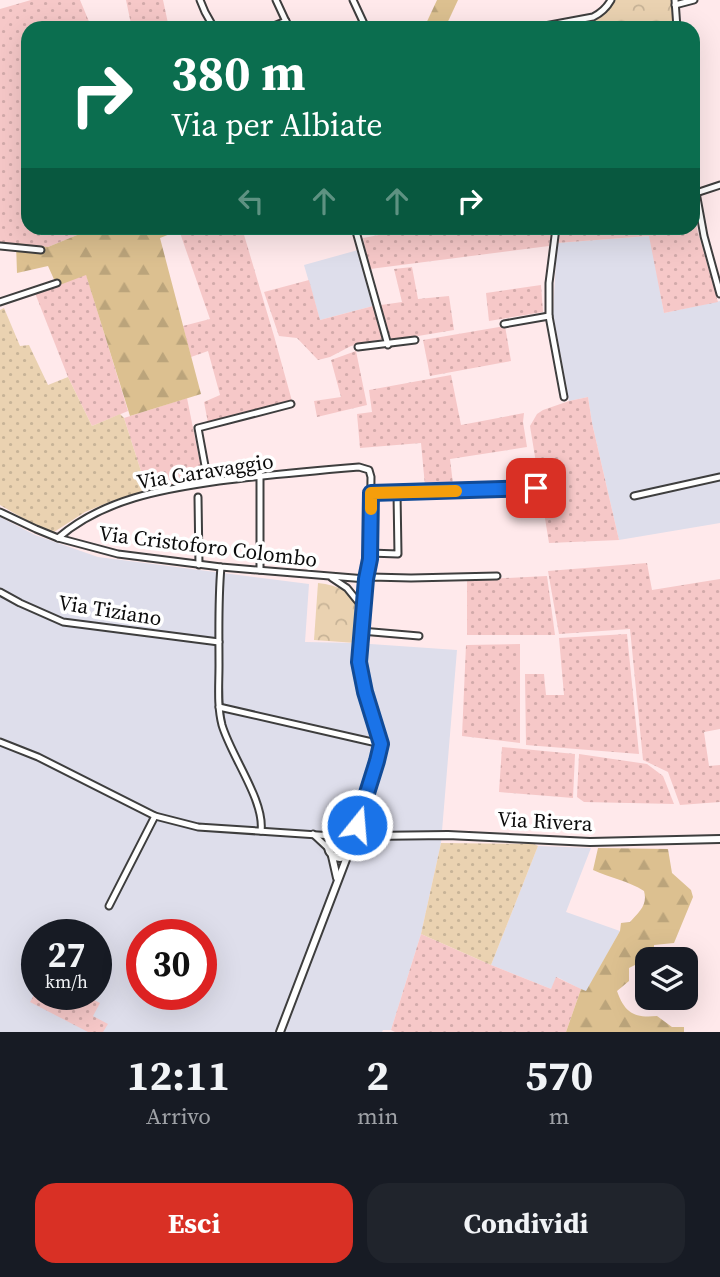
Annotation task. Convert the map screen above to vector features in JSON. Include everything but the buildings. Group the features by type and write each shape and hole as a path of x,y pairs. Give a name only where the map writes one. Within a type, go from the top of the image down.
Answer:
{"street":[{"path":"200,0 210,21"},
{"path":"276,0 286,21"},
{"path":"353,0 363,21"},
{"path":"568,21 600,13 611,0"},
{"path":"676,21 675,3 694,0"},
{"path":"700,191 720,185"},
{"path":"700,217 720,294"},
{"path":"357,235 388,345"},
{"path":"555,235 549,284 549,316 564,397"},
{"path":"0,246 41,250"},
{"path":"2,301 57,283"},
{"path":"504,324 549,316"},
{"path":"358,347 415,340"},
{"path":"208,482 198,429 291,404"},
{"name":"Via Caravaggio","path":"58,538 89,517 122,502 156,491 208,482 359,467 368,469 370,473 371,493"},
{"path":"260,475 260,570"},
{"path":"634,496 720,477"},
{"path":"347,836 358,820 381,744 360,670 359,653 370,553 371,493 536,488"},
{"path":"370,553 398,554 397,493"},
{"path":"198,497 200,565"},
{"name":"Via Cristoforo Colombo","path":"0,512 58,538 118,554 200,565 330,576 347,588 364,609"},
{"path":"221,567 220,715 225,733 261,815 261,831"},
{"path":"330,576 366,579 497,576"},
{"name":"Via Tiziano","path":"0,592 63,622 219,642"},
{"path":"361,631 419,636"},
{"path":"219,707 381,744"},
{"path":"0,742 38,757 155,816 198,827 333,836 340,834 347,836 353,843 353,848"},
{"path":"109,906 155,816"},
{"path":"280,1032 346,857 367,836 358,829 358,820"},
{"path":"313,834 328,848 338,879"},
{"name":"Via Rivera","path":"347,836 438,835 590,842 720,839"},
{"path":"328,848 333,836"},
{"path":"332,856 339,859 346,857"}],"shaded area":[{"path":"31,0 80,0 89,21 21,21 21,235 77,235 48,247 0,244 0,9"},
{"path":"126,0 163,0 168,21 130,21"},
{"path":"181,235 244,235 292,401 208,423 204,402 220,395 208,351 191,357 183,326 210,319"},
{"path":"379,235 551,235 549,246 370,269 363,238"},
{"path":"558,235 699,235 718,302 664,313 649,236 557,243"},
{"path":"650,236 664,313 720,301 720,523 619,540 588,397 569,401 553,314 557,243"},
{"path":"358,250 373,306 320,320 304,265"},
{"path":"412,267 418,299 449,296 454,330 388,341 381,305 402,302 394,269"},
{"path":"86,274 128,411 92,426 68,377 35,293"},
{"path":"309,280 320,320 373,306 382,339 351,346 318,360 297,338 279,336 264,292"},
{"path":"541,285 543,312 489,321 486,293"},
{"path":"505,326 511,361 430,376 423,340"},
{"path":"356,351 367,405 317,417 314,401 341,397 331,360"},
{"path":"451,375 461,425 524,413 527,447 450,459 453,484 425,486 421,443 360,448 357,414 372,412 369,390"},
{"path":"588,397 619,540 549,543 530,426 537,414 543,410"},
{"path":"187,398 203,478 147,490 124,418"},
{"path":"0,517 35,535 98,557 309,584 305,642 457,650 441,843 421,934 391,1030 0,1032"},
{"path":"647,563 652,590 720,579 720,729 704,732 709,766 720,765 720,802 680,805 668,772 643,760 630,629 559,634 548,571"},
{"path":"547,576 555,635 467,635 467,580"},
{"path":"627,634 639,754 526,745 525,674 544,674 546,695 564,695 559,638"},
{"path":"520,644 520,743 462,736 466,645"},
{"path":"502,747 575,754 573,798 499,792"},
{"path":"579,754 647,764 663,776 674,804 584,802 577,797"},
{"path":"538,846 591,848 566,912 620,931 586,992 557,977 551,989 491,965"},
{"path":"421,934 551,989 556,977 581,989 566,1032 391,1030"},
{"path":"45,1010 96,1010 93,1016 108,1024 103,1032 88,1032"}],"green space":[{"path":"437,0 458,0 448,21 427,21"},
{"path":"614,0 671,0 672,21 590,21 610,7"},
{"path":"77,235 168,235 160,238 201,394 130,416 86,275 57,286 48,266 17,273 16,243 48,247"},
{"path":"4,308 20,346 29,345 48,385 68,377 92,426 120,414 124,418 147,490 85,512 54,532 40,528 0,505 0,310"},
{"path":"318,583 342,589 354,601 358,619 356,643 314,640"},
{"path":"441,843 538,846 491,965 421,934"},
{"path":"598,848 668,849 672,873 691,890 693,897 674,943 635,947 635,965 629,968 629,981 617,991 627,1010 637,1015 657,1016 672,1027 684,1027 684,1032 566,1032 581,989 586,991 620,931 621,923 630,922 645,900 644,891 593,870"}],"slow traffic":[{"path":"371,509 371,493 456,491"}],"route":[{"path":"357,825 381,744 359,662 370,559 371,493 536,488"}]}
